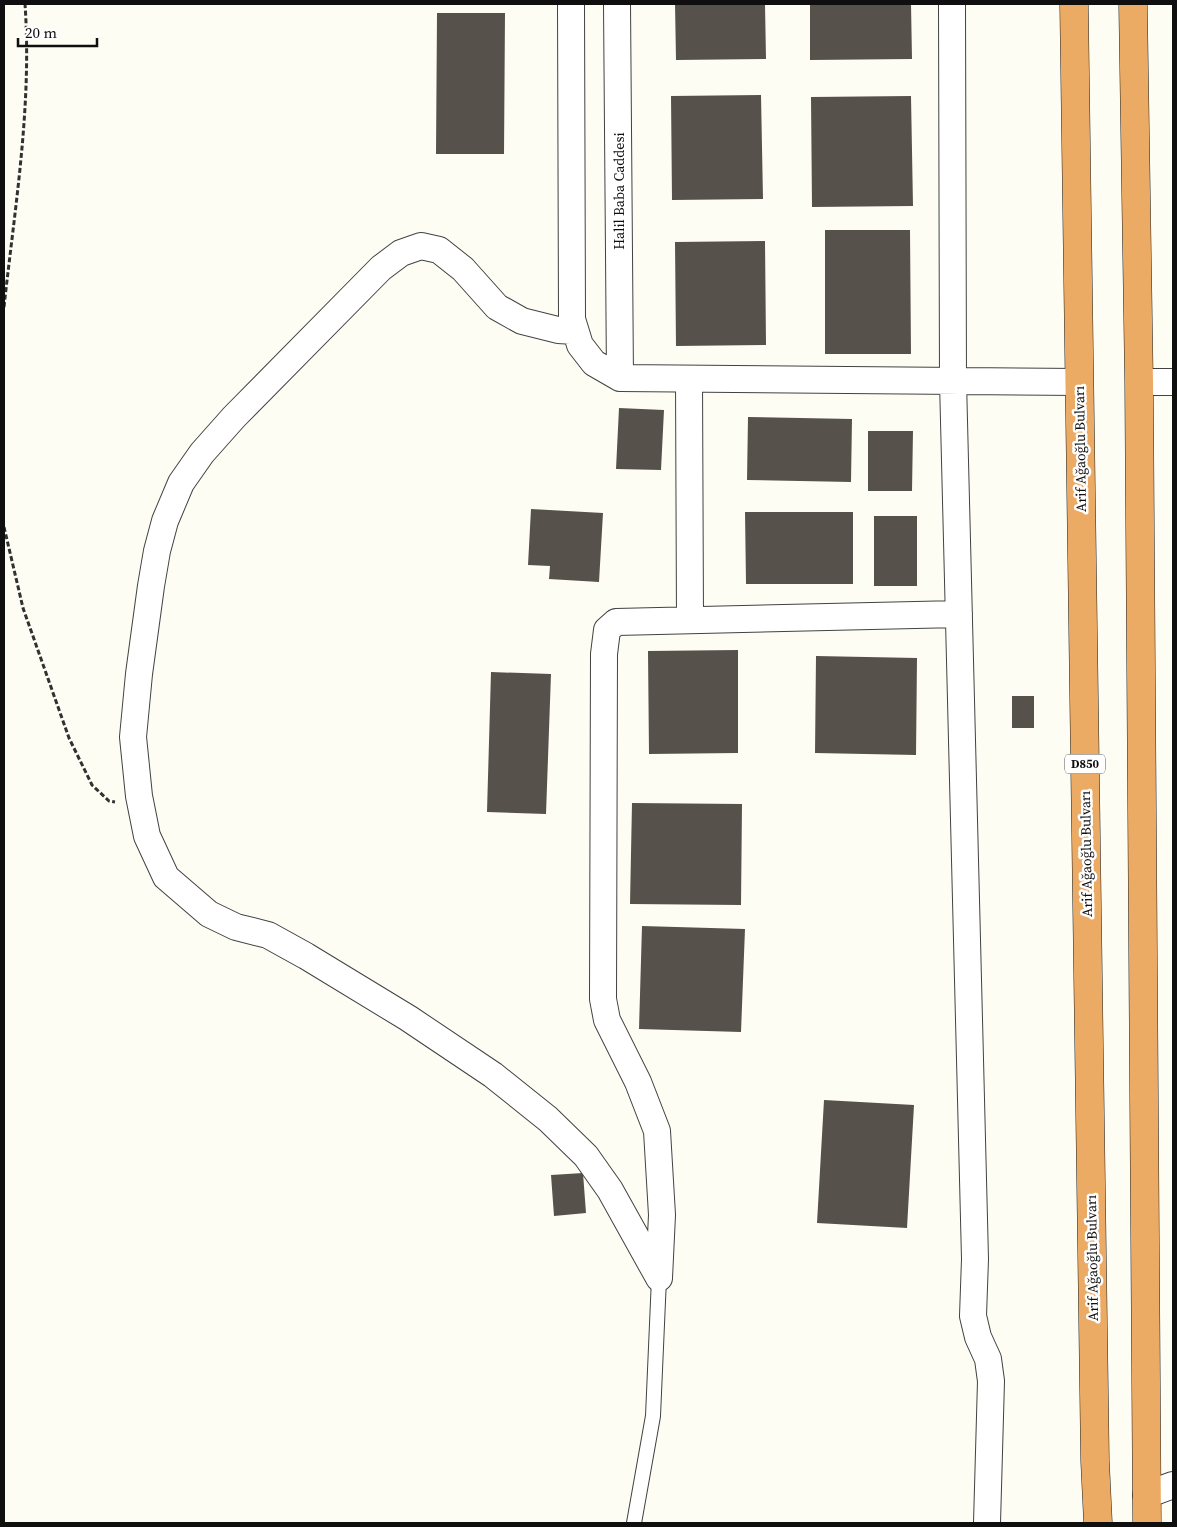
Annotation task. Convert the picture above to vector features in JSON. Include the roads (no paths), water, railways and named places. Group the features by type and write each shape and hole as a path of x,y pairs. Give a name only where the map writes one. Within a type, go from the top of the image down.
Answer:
{"highway":[{"name":"Arif Ağaoğlu Bulvarı","path":"1074,4 1095,1431 1098,1523"},
{"path":"1133,4 1139,382 1147,1523"}],"street":[{"path":"571,4 572,319 580,345 594,363 620,378 1080,382"},
{"name":"Halil Baba Caddesi","path":"617,4 620,378"},
{"path":"952,4 953,381 975,1259 974,1316 978,1337 988,1359 991,1381 987,1523"},
{"path":"575,331 558,330 522,321 497,308 463,269 439,250 421,246 401,253 381,268 234,417 202,453 182,483 165,520 157,551 138,674 133,738 139,796 147,836 166,877 209,914 236,926 268,935 408,1018 493,1075 548,1119 586,1156 610,1190 659,1278"},
{"path":"689,379 690,620"},
{"path":"1139,382 1173,382"},
{"path":"659,1278 662,1215 656,1132 638,1082 607,1020 603,999 604,654 607,630 616,622 959,614"},
{"path":"1146,1495 1173,1485"}],"lane":[{"path":"634,1523 653,1416 659,1278"}]}
